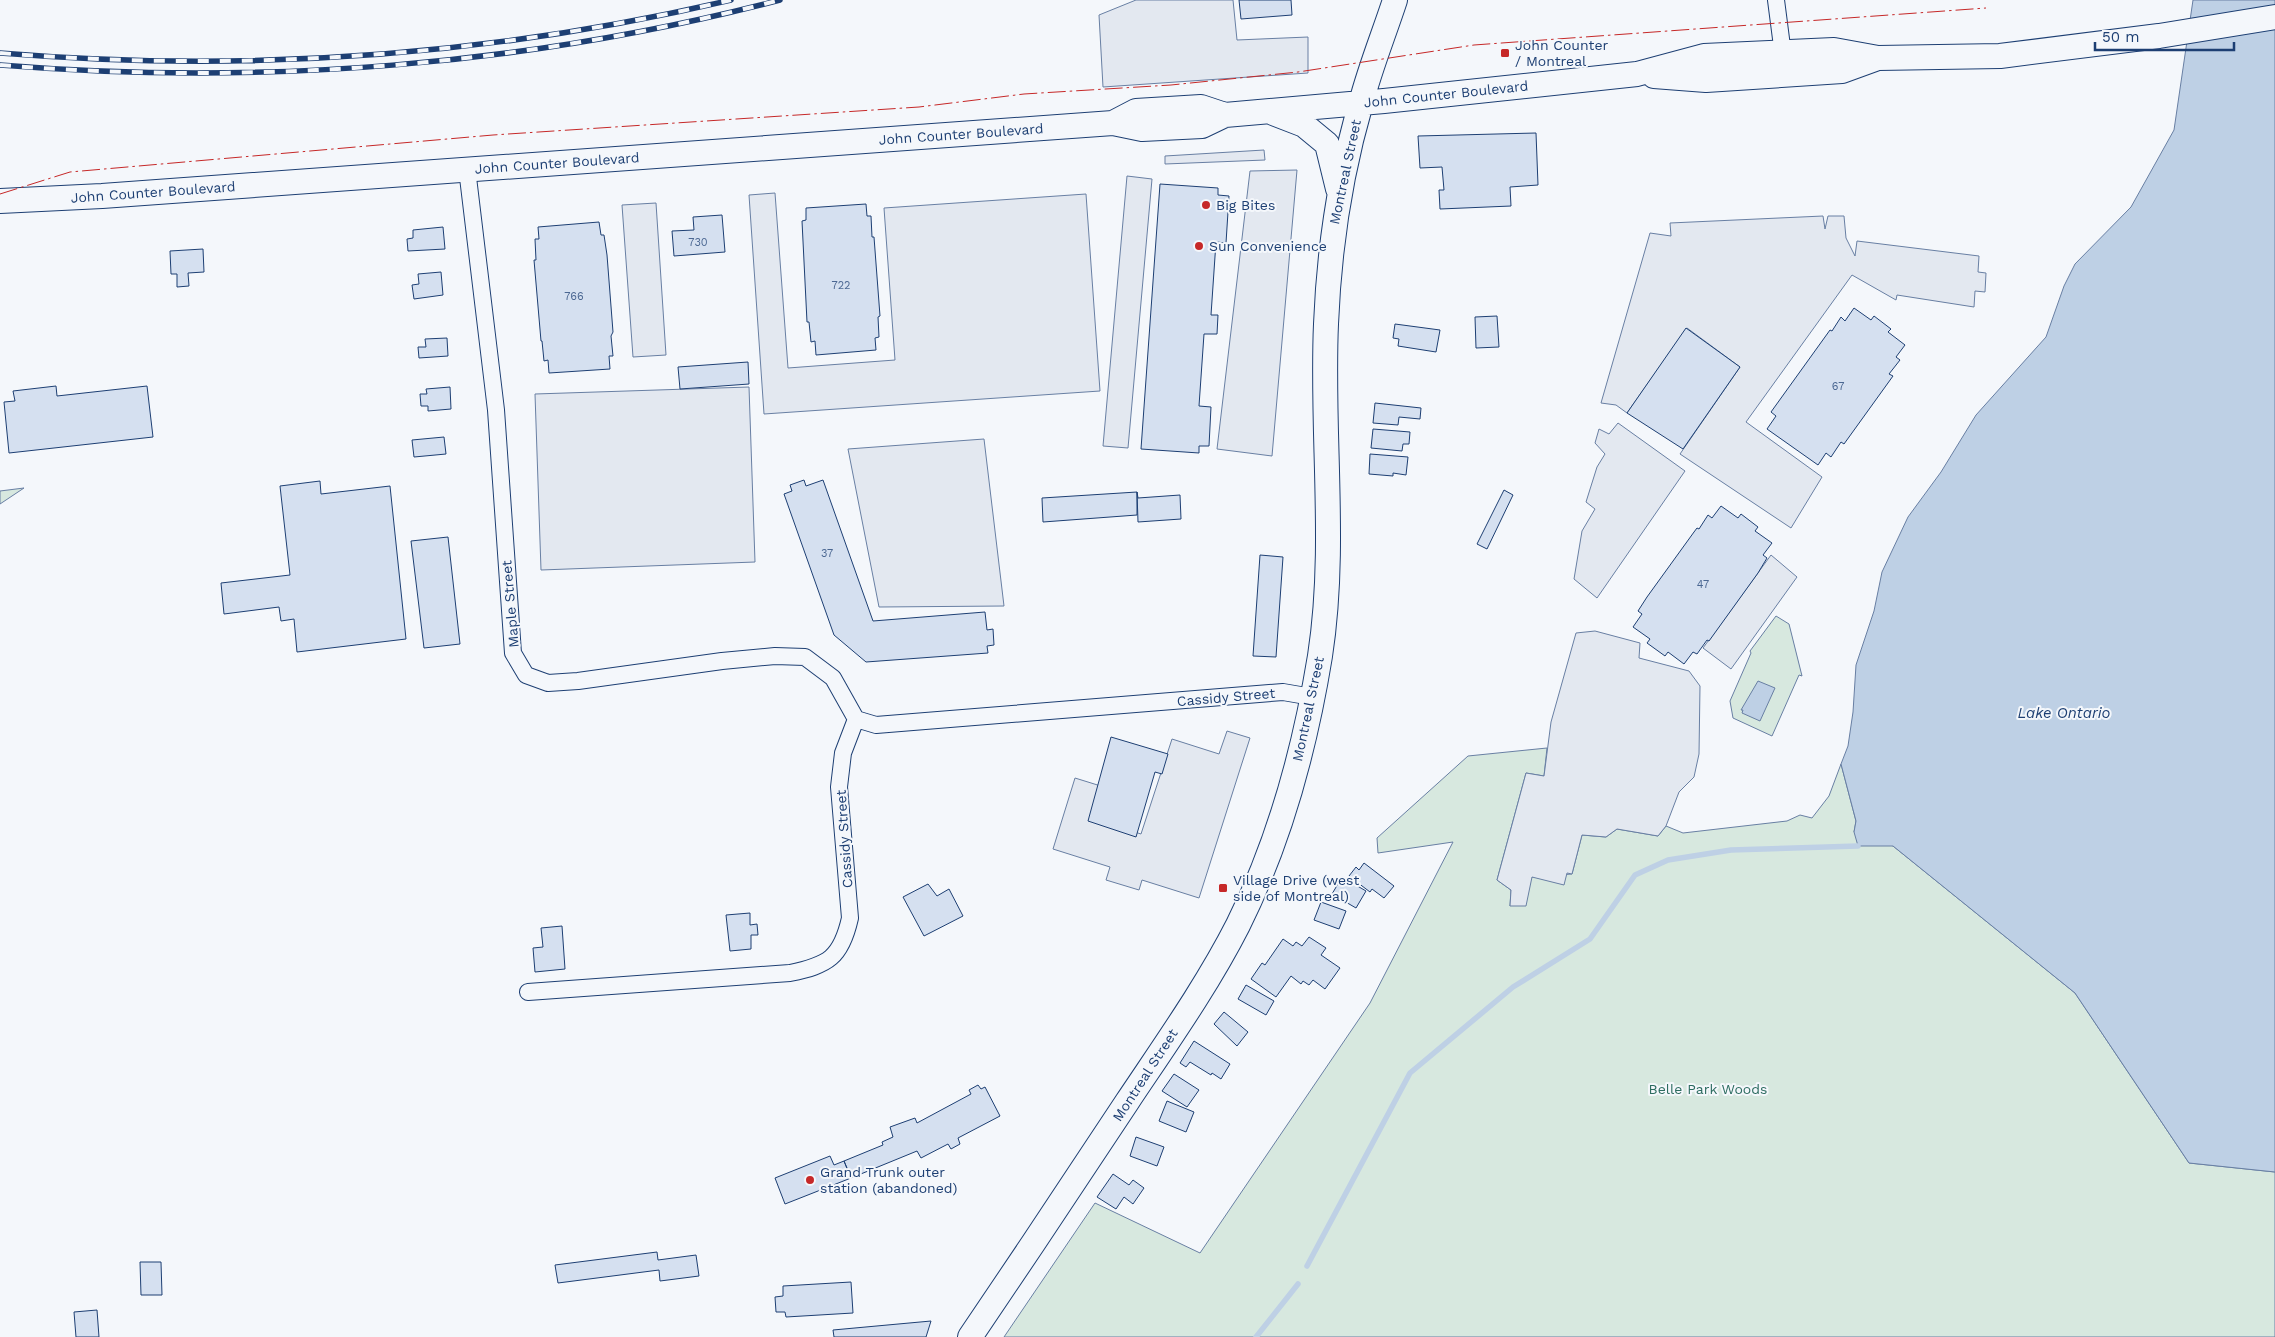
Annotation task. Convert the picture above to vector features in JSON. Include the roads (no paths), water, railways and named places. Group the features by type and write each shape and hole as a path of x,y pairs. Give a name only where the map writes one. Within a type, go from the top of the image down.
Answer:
{"main road":[{"name":"Montreal Street","path":"970,1337 1165,1046 1237,926 1282,819 1298,763 1312,697 1320,652 1325,605 1327,544 1325,327 1332,232 1360,103 1395,0"},
{"name":"John Counter Boulevard","path":"0,201 102,196 1113,123 1136,111 1201,107 1225,115 1637,74 1704,56 1784,63 1842,71 1878,58 2000,56 2159,36 2275,17"},
{"path":"1270,111 1304,125 1327,144 1339,193"}],"street":[{"path":"1776,0 1784,63"},
{"name":"Maple Street","path":"467,169 496,410 513,653 526,675 548,683 570,682 722,661 775,656 805,658 833,678 856,719"},
{"name":"Cassidy Street","path":"528,992 790,973 818,967 836,953 846,939 850,918 839,787 843,753 856,719 876,725 1283,692 1312,697"}],"water":[{"name":"Lake Ontario","path":"2193,0 2275,0 2275,1172 2189,1163 2075,993 1893,846 1858,846 1854,832 1856,821 1841,764 1848,746 1853,712 1856,665 1874,611 1882,572 1908,517 1941,472 1976,415 2046,337 2064,286 2075,264 2131,207 2174,130"},
{"path":"1758,681 1775,688 1760,721 1742,713 1743,710 1741,710"}],"waterway":[{"path":"1307,1266 1410,1073 1513,987 1590,939 1635,875 1668,860 1731,850 1858,846"},
{"path":"1256,1337 1298,1284"}],"railway":[{"path":"0,53 92,59 184,61 276,60 368,55 459,47 550,35 641,19 731,0"},
{"path":"0,65 98,71 196,73 295,71 393,65 490,55 588,41 684,23 780,0"}],"place":[{"name":"John Counter / Montreal","path":"1505,53"},
{"name":"Big Bites","path":"1206,205"},
{"name":"Sun Convenience","path":"1199,246"},
{"name":"Village Drive (west side of Montreal)","path":"1223,888"},
{"name":"Grand Trunk outer station (abandoned)","path":"810,1180"}],"park label":[{"name":"Belle Park Woods","path":"1708,1089"}]}
